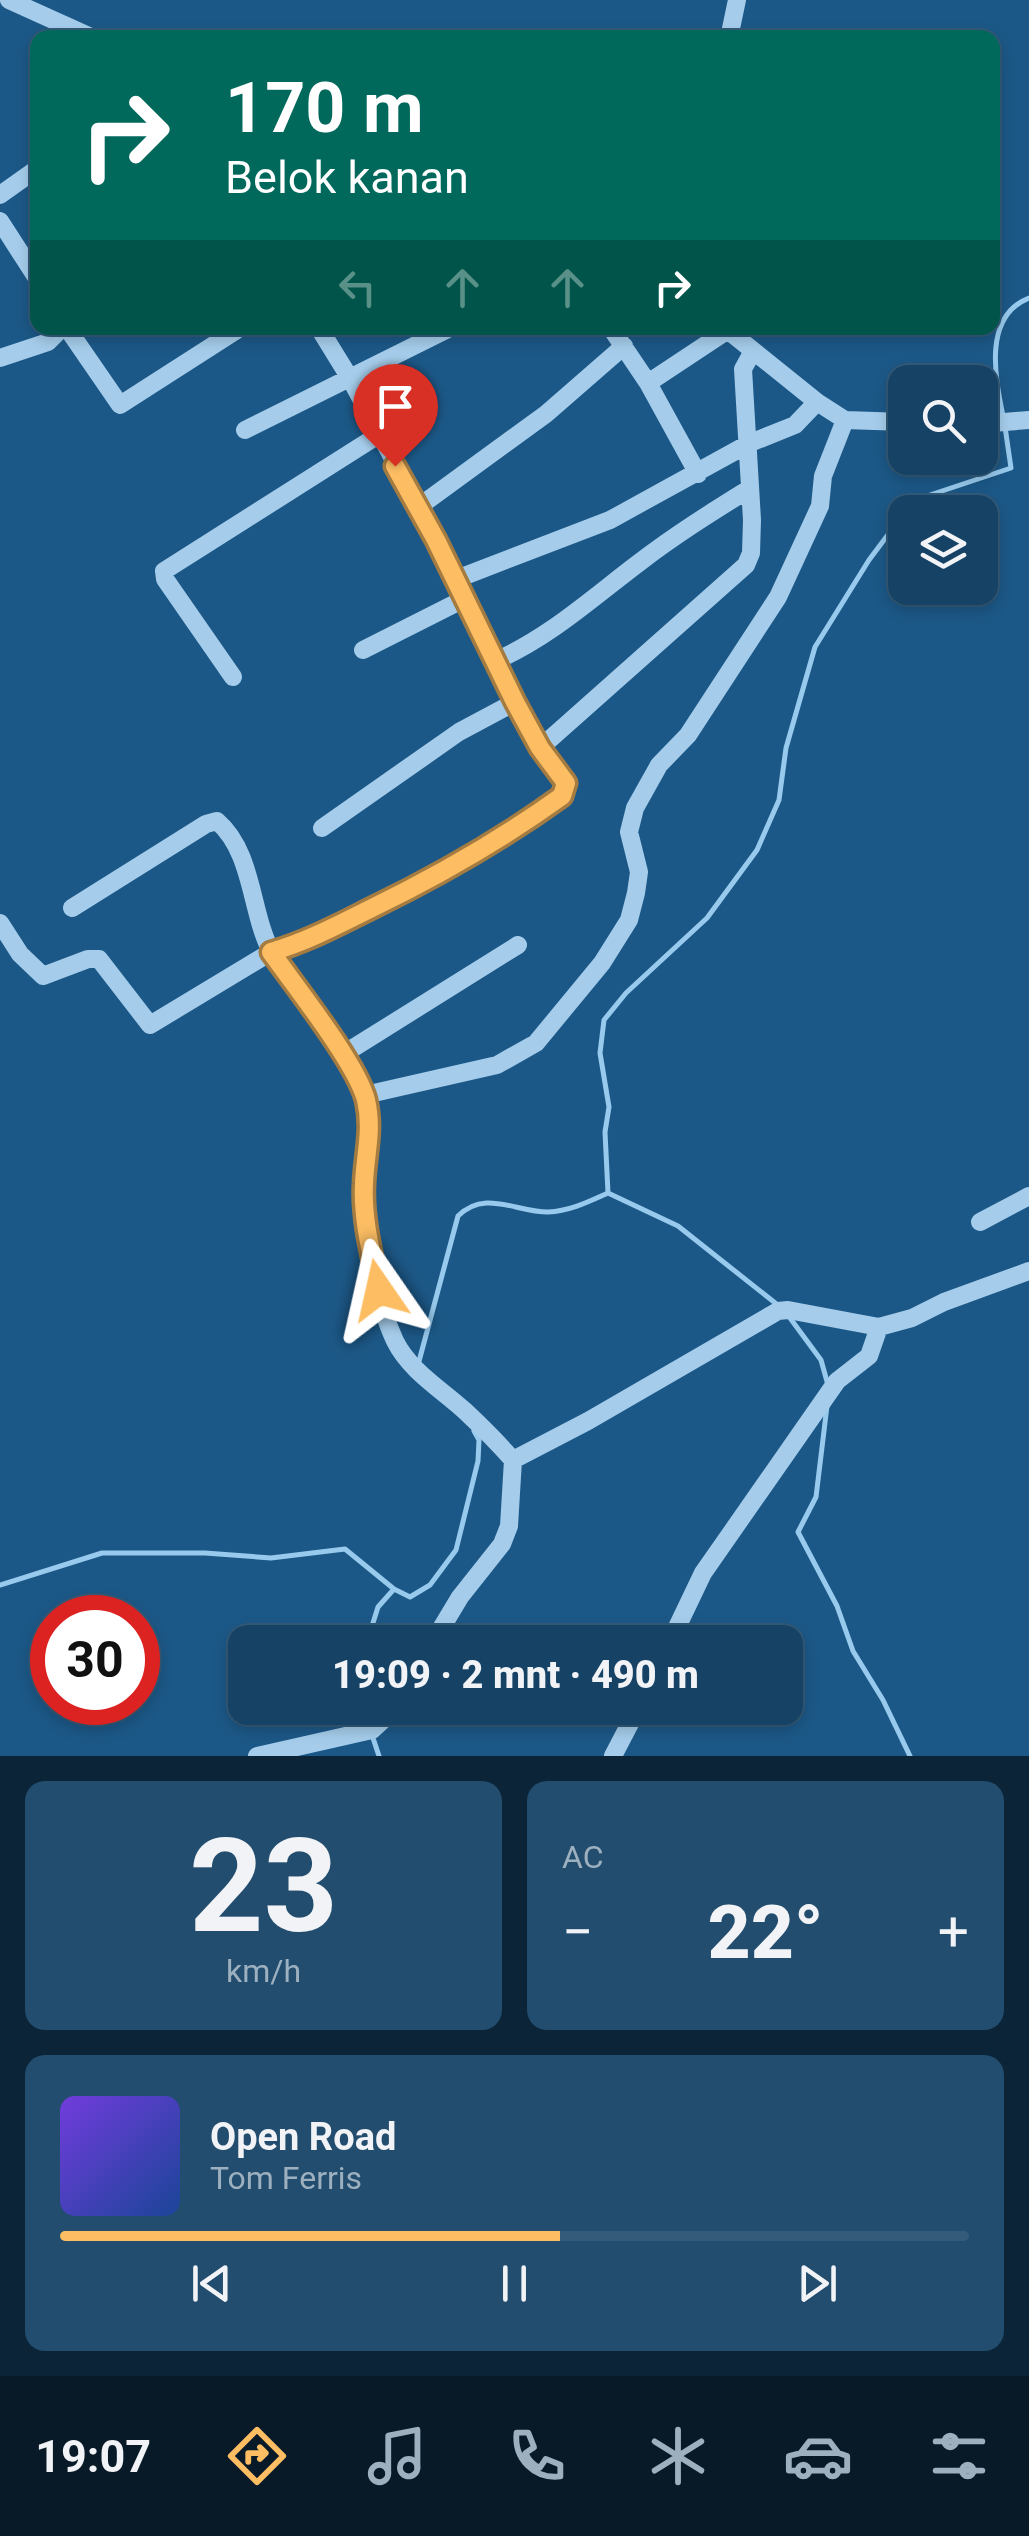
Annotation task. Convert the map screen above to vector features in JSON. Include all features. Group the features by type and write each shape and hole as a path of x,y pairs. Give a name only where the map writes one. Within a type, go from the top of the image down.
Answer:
{"street":[{"path":"9,0 75,30"},
{"path":"731,30 737,0"},
{"path":"0,195 30,174"},
{"path":"0,221 30,265"},
{"path":"0,358 48,342 56,335"},
{"path":"69,335 120,405 229,335"},
{"path":"0,923 37,974 43,976 88,959 99,959 150,1025 271,952 310,939 441,874 506,836 562,796 566,783 540,748 493,662 436,540 323,335"},
{"path":"245,430 437,335"},
{"path":"616,335 698,474"},
{"path":"648,384 738,336"},
{"path":"738,336 832,411"},
{"path":"540,748 746,564 751,553 749,489 744,369 738,336"},
{"path":"417,508 546,414 624,346"},
{"path":"365,1095 497,1065 536,1042 602,963 628,920 636,894 638,872 629,832 635,808 659,764 688,735 778,598 820,506 832,411"},
{"path":"454,580 610,520 747,445 795,424 832,411 888,419"},
{"path":"998,423 1029,420"},
{"path":"233,678 165,579 164,571 380,434"},
{"path":"493,662 557,627 638,563 749,489"},
{"path":"363,650 464,599"},
{"path":"322,828 459,732 515,702"},
{"path":"72,908 216,821 234,844 271,952 342,1054 365,1095 370,1124 364,1184 366,1218 379,1290 396,1342 422,1375 464,1410 513,1460 509,1526 502,1544 443,1625"},
{"path":"342,1054 518,945"},
{"path":"980,1222 1029,1196"},
{"path":"513,1460 778,1311 879,1327 912,1318 1029,1270"},
{"path":"678,1625 703,1573 760,1488 838,1382 869,1356 879,1327"},
{"path":"257,1756 372,1730 377,1725"},
{"path":"613,1756 629,1725"}],"waterway":[{"path":"1000,328 1014,307 1029,298"},
{"path":"998,335 997,384 1003,416"},
{"path":"779,1306 678,1226 608,1193 605,1132 609,1107 600,1053 604,1020 626,993 707,918 757,850 779,800 786,748 815,647 869,560 905,512 927,496 1011,468 1005,427"},
{"path":"418,1365 458,1216 468,1208 490,1203 556,1211 608,1193"},
{"path":"790,1318 821,1360 828,1385"},
{"path":"827,1406 816,1497 798,1532 837,1606 853,1651 910,1756"},
{"path":"0,1585 102,1553 205,1553 271,1558 345,1549 394,1589 410,1597 430,1585 456,1550 478,1461 479,1440 474,1431"},
{"path":"372,1625 378,1607 394,1589"},
{"path":"372,1735 379,1756"}],"route":[{"path":"379,1290 366,1218 364,1184 370,1124 365,1095 342,1054 271,952 310,939 441,874 506,836 567,789 493,662 436,540 395,466"}]}
